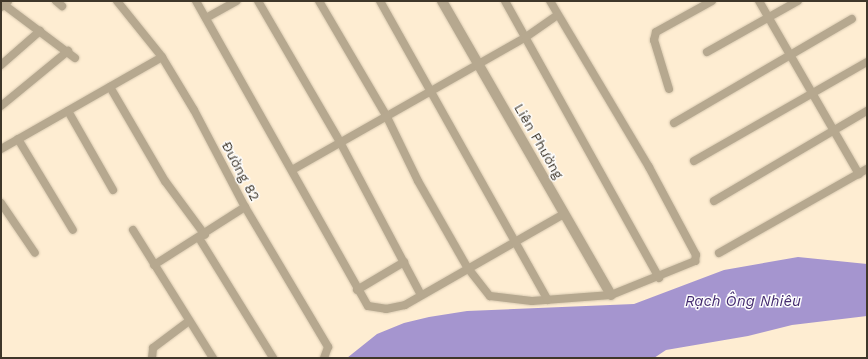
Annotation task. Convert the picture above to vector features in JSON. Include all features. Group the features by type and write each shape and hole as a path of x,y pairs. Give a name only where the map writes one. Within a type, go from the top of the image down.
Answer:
{"street":[{"name":"Đường 82","path":"117,1 162,57 245,208 328,347 324,358"},
{"path":"196,1 292,170 357,290 372,308 398,307 514,240 564,214"},
{"path":"206,18 237,1"},
{"path":"258,1 340,142 421,295"},
{"path":"319,1 386,115 418,181 467,267 490,296 510,300 548,300 611,295 659,278 695,261 696,255 650,167 557,15 550,1"},
{"path":"380,1 548,300"},
{"name":"Liên Phường","path":"442,1 611,295"},
{"path":"505,1 659,278"},
{"path":"669,89 654,40 656,32 712,1"},
{"path":"759,1 859,174"},
{"path":"707,52 798,1"},
{"path":"3,4 68,51 75,58"},
{"path":"292,170 386,115 526,37 557,15"},
{"path":"674,123 852,19"},
{"path":"1,65 40,31"},
{"path":"1,106 68,51"},
{"path":"1,149 162,57"},
{"path":"694,161 812,92 867,62"},
{"path":"110,87 165,181 202,236 273,358"},
{"path":"68,111 113,190"},
{"path":"714,201 867,111"},
{"path":"18,139 73,230"},
{"path":"719,253 867,169"},
{"path":"1,203 35,253"},
{"path":"154,264 202,236 245,208"},
{"path":"133,230 213,358"},
{"path":"357,290 404,262"},
{"path":"152,358 152,348 189,321"}],"water":[{"name":"Rạch Ông Nhiêu","path":"798,257 867,264 867,316 792,325 748,336 666,350 654,358 347,358 377,334 404,323 429,317 467,311 634,304 724,270"}]}
